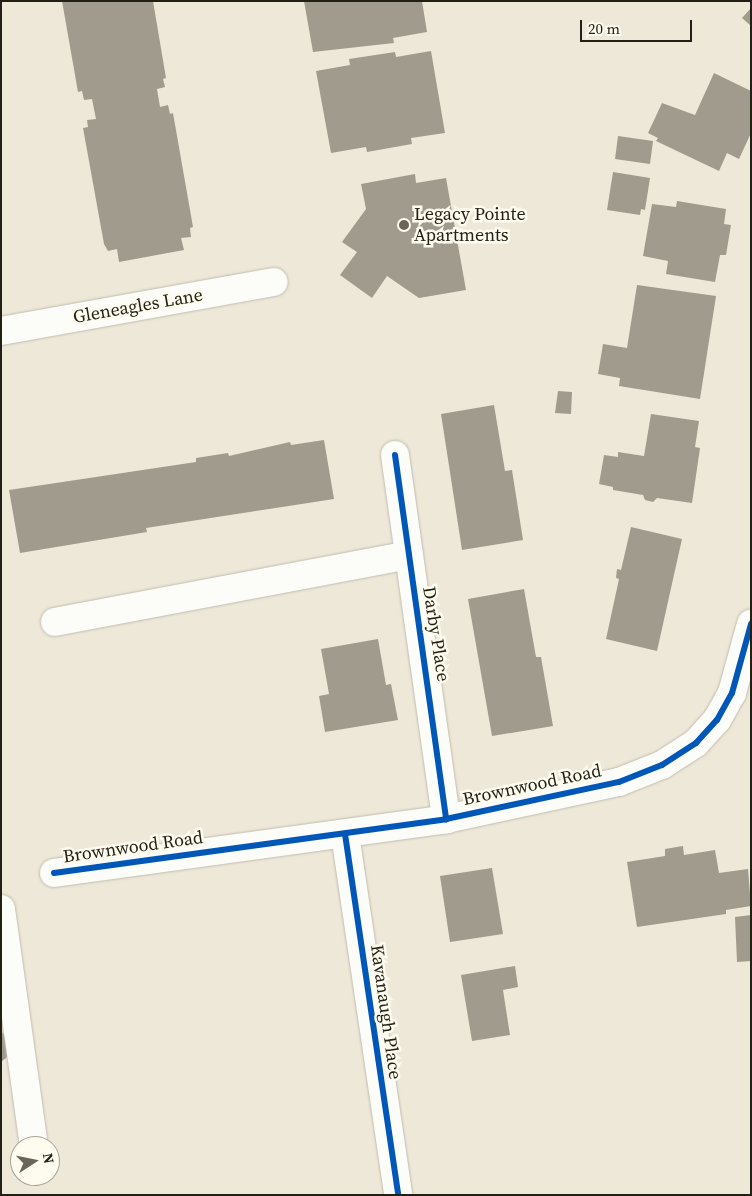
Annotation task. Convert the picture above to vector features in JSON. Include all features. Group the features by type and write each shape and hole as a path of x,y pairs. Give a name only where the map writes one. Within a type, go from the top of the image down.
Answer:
{"street":[{"name":"Gleneagles Lane","path":"1,332 274,282"},
{"name":"Darby Place","path":"395,455 446,819"},
{"path":"55,622 409,555"},
{"name":"Brownwood Road","path":"54,873 446,819 619,782 662,765 696,743 717,720 732,693 751,624"},
{"name":"Kavanaugh Place","path":"344,834 398,1195"},
{"path":"1,909 33,1136"}],"building":[{"path":"62,1 153,1 166,78 163,79 165,87 157,89 160,107 168,105 170,114 173,113 193,227 190,228 191,237 181,238 184,250 119,262 117,249 108,251 104,244 83,128 88,127 87,120 96,119 92,99 84,100 82,91 78,92"},
{"path":"304,1 422,1 427,32 393,38 394,43 313,52"},
{"path":"751,8 751,26 742,18"},
{"path":"431,51 445,133 411,138 412,144 367,152 366,147 331,153 316,71 350,65 349,59 395,52 396,57"},
{"path":"714,73 751,91 751,133 739,159 727,153 719,171 656,141 658,138 648,133 662,103 695,115"},
{"path":"618,136 653,141 650,164 615,159"},
{"path":"613,172 650,178 645,210 641,209 640,215 607,210"},
{"name":"Legacy Pointe Apartments","path":"415,174 416,183 446,178 466,290 419,298 387,276 372,298 340,275 357,252 342,242 366,209 361,184"},
{"path":"677,201 726,209 724,224 731,225 726,255 720,255 715,282 666,274 668,261 643,256 652,204 676,207"},
{"path":"637,285 716,296 700,399 619,386 620,378 598,374 603,344 627,348"},
{"path":"558,391 572,392 571,414 555,413"},
{"path":"494,405 505,471 512,470 523,540 462,550 441,414"},
{"path":"651,414 699,421 695,447 700,448 692,503 657,498 653,502 645,500 643,495 613,490 613,487 599,484 604,455 618,457 618,452 644,456"},
{"path":"324,440 334,499 146,528 147,532 20,553 9,490 196,462 196,458 228,453 229,456 290,442 291,445"},
{"path":"631,527 682,539 657,651 606,639 619,579 616,578 617,569 621,570"},
{"path":"524,589 536,657 541,657 553,726 492,736 468,599"},
{"path":"378,639 386,685 391,684 398,720 325,732 319,696 329,694 321,649"},
{"path":"683,846 684,855 715,850 719,873 748,869 751,906 726,910 726,914 637,927 627,862 665,856 665,849"},
{"path":"492,868 503,934 450,942 440,876"},
{"path":"751,915 751,961 737,962 735,917"},
{"path":"515,966 518,987 503,990 510,1035 472,1041 461,975"},
{"path":"1,1031 16,1050 1,1062"}],"cycle path":[{"path":"395,455 446,819"},
{"path":"54,873 446,819 619,782 662,765 696,743 717,720 732,693 751,624"},
{"path":"345,834 398,1195"}],"place":[{"name":"Legacy Pointe Apartments","path":"404,225"}]}
